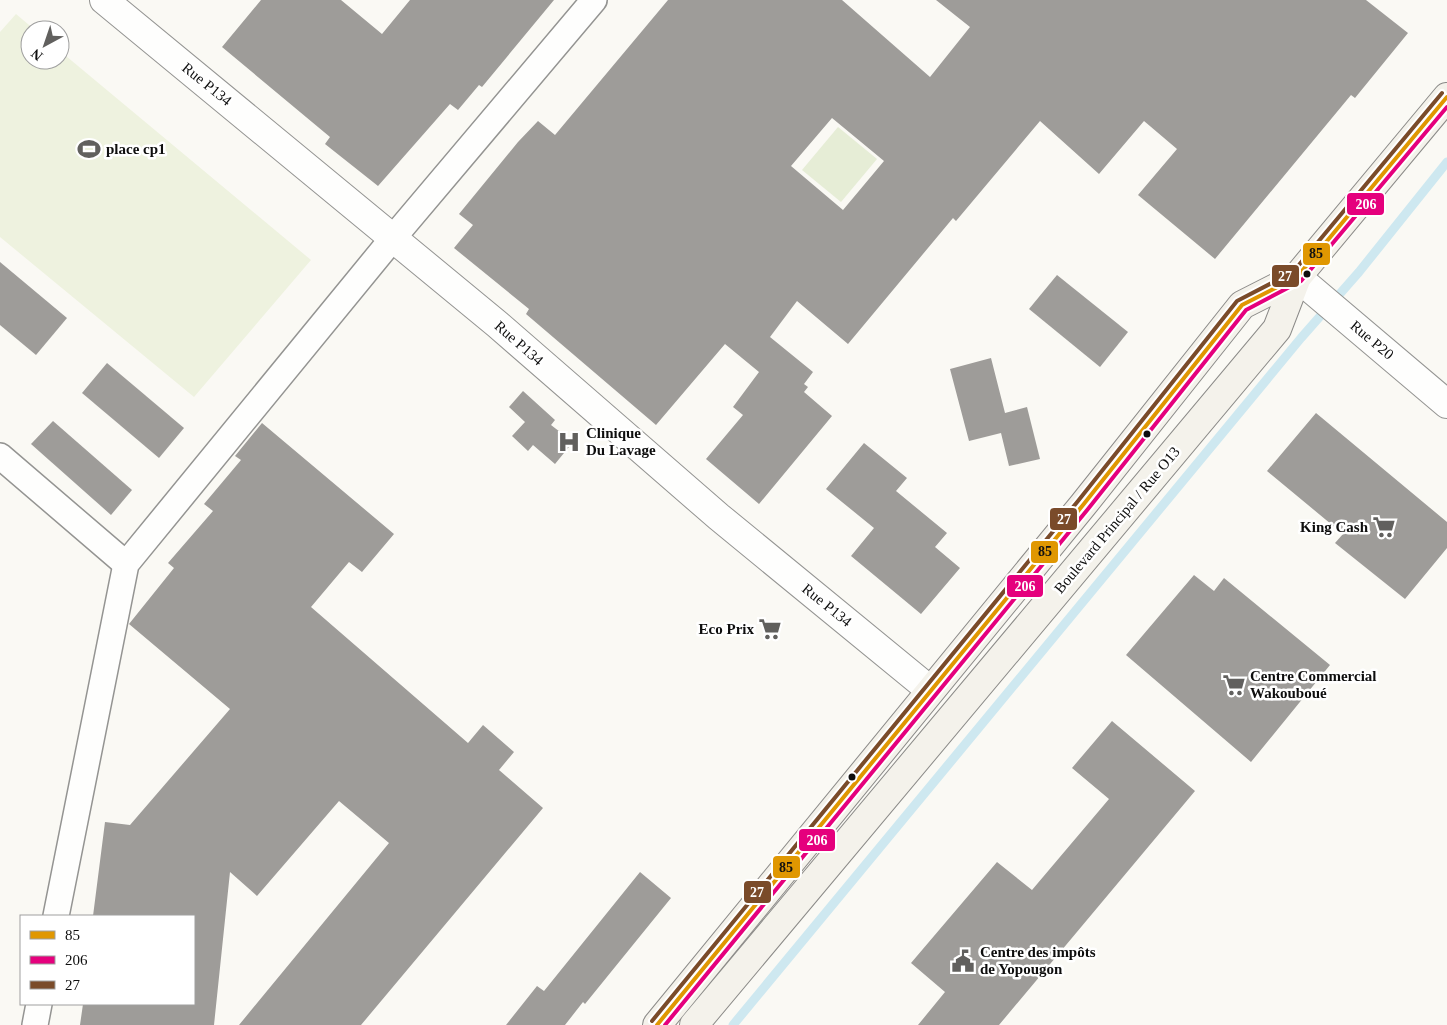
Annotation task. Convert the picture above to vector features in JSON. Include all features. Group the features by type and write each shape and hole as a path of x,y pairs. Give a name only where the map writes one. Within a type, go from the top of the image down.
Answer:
{"main road":[{"name":"Boulevard Principal / Rue O13","path":"694,1025 1277,329 1297,277 1447,97"},
{"path":"657,1025 1082,506 1242,305 1297,277"}],"street":[{"name":"Rue P134","path":"104,0 497,324 719,518 930,690"},
{"path":"56,915 126,564 393,238 594,0"},
{"name":"Rue P20","path":"1297,277 1447,404"},
{"path":"0,456 126,564"},
{"path":"35,1025 39,1005"}],"green space":[{"name":"place cp1","path":"16,14 23,20 20,20 20,70 70,70 70,59 311,260 194,397 0,237 0,32"},
{"path":"838,127 877,159 841,202 802,170"}],"building":[{"path":"261,0 341,0 382,34 410,0 554,0 482,87 479,85 458,110 450,104 378,186 325,144 330,137 222,47"},
{"path":"668,0 842,0 930,77 970,27 936,0 1366,0 1408,33 1355,98 1351,95 1215,259 1138,195 1177,149 1144,121 1099,174 1040,121 956,221 953,218 848,344 797,301 770,337 813,372 804,384 808,387 804,392 832,416 759,504 706,459 743,415 733,407 759,372 725,344 656,425 526,314 529,309 454,248 473,225 459,214 518,142 538,121 555,135","holes":["832,118 884,161 843,210 791,166"]},
{"path":"0,262 67,318 36,355 0,325"},
{"path":"1057,275 1128,332 1100,367 1029,309"},
{"path":"991,358 1005,413 1027,407 1040,459 1009,466 1001,433 969,441 950,369"},
{"path":"107,363 184,428 159,458 82,393"},
{"path":"523,391 555,420 551,425 573,442 555,464 533,445 528,451 512,436 525,422 509,407"},
{"path":"1316,413 1447,522 1447,548 1405,599 1335,543 1343,534 1267,471"},
{"path":"53,421 132,490 111,515 31,444"},
{"path":"262,423 394,534 362,572 349,562 311,607 468,743 483,725 514,752 499,770 543,808 361,1025 239,1025 389,843 339,801 257,896 230,872 214,1025 80,1025 83,1005 195,1005 195,915 93,915 105,822 130,825 230,709 129,624 174,568 168,563 213,511 204,504 241,460 235,456"},
{"path":"864,443 907,478 896,491 947,533 935,547 960,568 921,614 851,556 874,528 826,489"},
{"path":"1194,575 1214,591 1224,578 1330,665 1251,762 1126,655"},
{"path":"1112,721 1195,791 999,1025 918,1025 945,992 911,963 997,862 1032,890 1109,799 1072,768"},
{"path":"640,872 671,898 585,1004 583,1002 565,1025 506,1025 537,986 544,991"}],"waterway":[{"path":"733,1025 1301,338 1359,272 1447,162"}],"transit line":[{"name":"27","path":"652,1021 1078,501 1237,301 1293,272 1442,93"},
{"name":"85","path":"657,1025 1083,505 1242,305 1297,277 1447,97"},
{"name":"206","path":"665,1025 1088,509 1246,310 1301,281 1447,107"}],"place":[{"name":"place cp1","path":"89,149"},
{"name":"Clinique Du Lavage","path":"569,442"},
{"name":"King Cash","path":"1384,527"},
{"name":"Eco Prix","path":"770,629"},
{"name":"Centre Commercial Wakouboué","path":"1234,685"},
{"name":"Centre des impôts de Yopougon","path":"963,961"}]}
